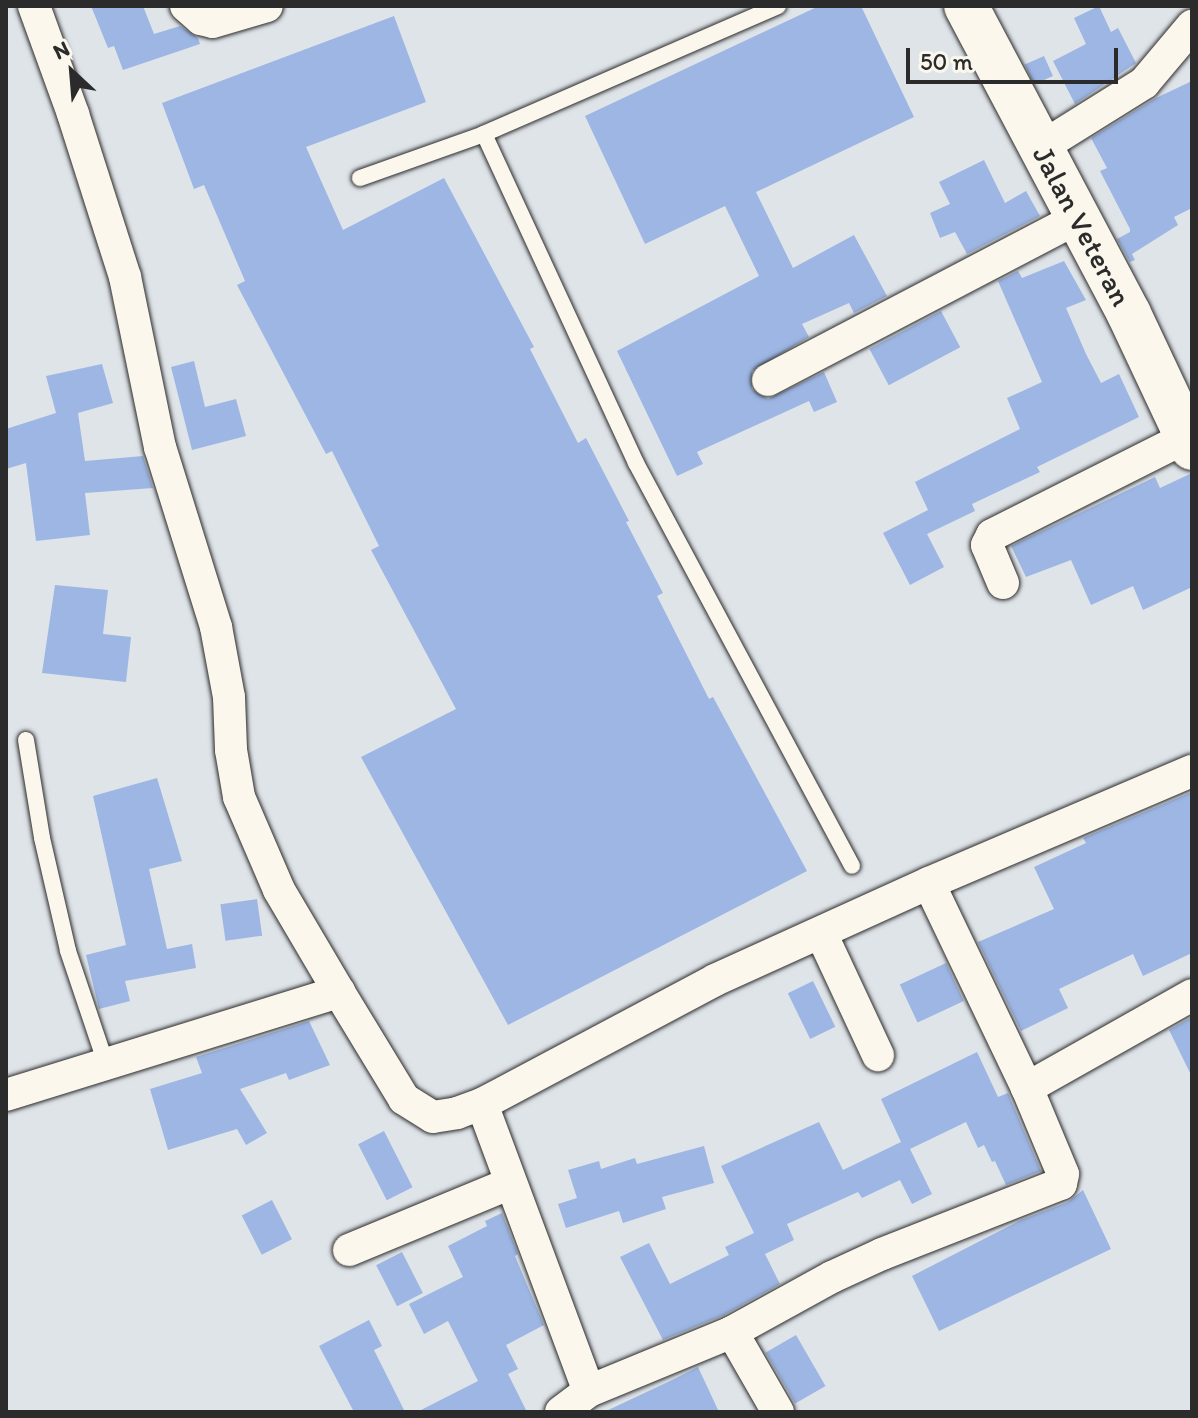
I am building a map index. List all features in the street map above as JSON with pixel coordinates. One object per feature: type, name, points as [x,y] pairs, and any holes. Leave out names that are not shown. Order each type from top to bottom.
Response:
[{"type":"main road","name":"Jalan Veteran","points":[[966,6],[1129,314],[1189,443]]},
{"type":"street","points":[[34,6],[73,114],[125,277],[160,447],[216,627],[229,697],[231,750],[239,797],[279,890],[404,1099],[433,1117],[482,1104],[658,1008],[929,883],[1192,771]]},
{"type":"street","points":[[186,6],[201,19],[213,22],[267,6]]},
{"type":"street","points":[[1040,148],[1144,83],[1192,26]]},
{"type":"street","points":[[768,380],[1078,218]]},
{"type":"street","points":[[1003,583],[987,545],[992,535],[1189,443]]},
{"type":"street","points":[[561,1412],[589,1391],[732,1332],[832,1277],[882,1254],[1061,1184],[1063,1174],[1027,1088],[929,883]]},
{"type":"street","points":[[821,933],[878,1055]]},
{"type":"street","points":[[6,1095],[339,992]]},
{"type":"street","points":[[1027,1088],[1192,995]]},
{"type":"street","points":[[482,1104],[589,1391]]},
{"type":"street","points":[[349,1250],[511,1183]]},
{"type":"street","points":[[732,1332],[778,1412]]},
{"type":"lane","points":[[360,178],[484,134],[778,6]]},
{"type":"lane","points":[[484,134],[636,463],[852,866]]},
{"type":"lane","points":[[26,740],[42,838],[68,951],[106,1064]]},
{"type":"building","points":[[91,6],[143,6],[154,34],[180,26],[198,38],[200,44],[123,70],[114,46],[108,48]]},
{"type":"building","points":[[819,6],[861,6],[914,117],[756,192],[793,268],[854,235],[887,296],[854,313],[849,303],[802,324],[809,337],[752,371],[752,389],[768,399],[824,372],[837,402],[814,412],[809,401],[697,452],[703,464],[677,476],[617,351],[759,276],[725,206],[645,244],[585,116]]},
{"type":"building","points":[[1099,6],[1111,32],[1118,28],[1136,63],[1075,104],[1053,61],[1086,44],[1074,18]]},
{"type":"building","points":[[394,16],[426,102],[306,147],[343,230],[444,178],[534,347],[530,349],[578,443],[586,438],[629,521],[626,522],[663,593],[657,596],[709,699],[713,697],[807,871],[508,1025],[361,757],[456,709],[371,550],[379,546],[332,451],[326,454],[237,285],[245,281],[204,185],[194,189],[162,103]]},
{"type":"building","points":[[1044,56],[1053,76],[1034,85],[1025,65]]},
{"type":"building","points":[[1192,81],[1192,208],[1174,217],[1178,225],[1132,254],[1135,260],[1130,262],[1117,239],[1130,229],[1100,171],[1107,168],[1091,138],[1156,98]]},
{"type":"building","points":[[984,160],[1005,203],[1026,191],[1040,216],[967,254],[955,232],[940,238],[930,213],[950,204],[939,182]]},
{"type":"building","points":[[1064,261],[1086,300],[1066,308],[1086,354],[1101,383],[1119,374],[1139,417],[1037,467],[1040,472],[972,504],[975,511],[927,534],[944,567],[910,585],[883,533],[928,510],[915,482],[1020,429],[1007,398],[1042,382],[998,281],[1018,271],[1022,278]]},
{"type":"building","points":[[941,311],[960,347],[889,385],[869,349]]},
{"type":"building","points":[[194,361],[205,407],[236,399],[246,436],[192,450],[171,367]]},
{"type":"building","points":[[102,364],[113,403],[78,413],[85,461],[143,456],[153,488],[85,493],[90,535],[36,541],[26,463],[6,469],[6,429],[56,413],[46,376]]},
{"type":"building","points":[[1192,473],[1192,587],[1143,610],[1133,586],[1091,605],[1071,560],[1026,577],[1011,546],[1155,477],[1160,488]]},
{"type":"building","points":[[55,585],[108,590],[103,634],[131,637],[126,682],[42,673]]},
{"type":"building","points":[[157,778],[182,861],[149,869],[167,949],[192,944],[196,968],[125,981],[130,1001],[99,1009],[86,955],[126,945],[93,796]]},
{"type":"building","points":[[1192,792],[1192,953],[1143,976],[1133,954],[1059,989],[1068,1008],[1021,1031],[978,942],[1054,909],[1034,867],[1086,843],[1083,838]]},
{"type":"building","points":[[257,899],[262,936],[226,941],[220,904]]},
{"type":"building","points":[[946,963],[964,1001],[918,1023],[900,985]]},
{"type":"building","points":[[813,981],[835,1027],[810,1039],[788,993]]},
{"type":"building","points":[[1192,1017],[1192,1077],[1169,1030]]},
{"type":"building","points":[[309,1021],[330,1065],[289,1080],[286,1073],[240,1089],[267,1133],[246,1145],[237,1129],[168,1150],[150,1089],[202,1073],[196,1057]]},
{"type":"building","points":[[977,1052],[998,1097],[1008,1093],[1041,1171],[1006,1185],[984,1145],[978,1148],[966,1122],[910,1149],[932,1194],[912,1204],[900,1180],[862,1198],[858,1192],[787,1224],[794,1240],[765,1254],[780,1284],[724,1315],[663,1340],[620,1257],[649,1243],[670,1284],[729,1255],[725,1247],[754,1233],[721,1166],[819,1122],[843,1170],[901,1142],[881,1099]]},
{"type":"building","points":[[384,1131],[413,1187],[387,1200],[358,1144]]},
{"type":"building","points":[[704,1146],[714,1183],[662,1197],[666,1209],[623,1223],[619,1211],[566,1228],[558,1204],[577,1198],[568,1170],[599,1161],[601,1169],[635,1158],[637,1164]]},
{"type":"building","points":[[1083,1190],[1111,1249],[939,1331],[912,1276],[1021,1220],[1068,1202]]},
{"type":"building","points":[[272,1200],[292,1239],[262,1255],[242,1215]]},
{"type":"building","points":[[502,1213],[518,1254],[515,1256],[544,1325],[506,1345],[518,1369],[508,1374],[527,1412],[417,1412],[478,1381],[448,1321],[424,1334],[409,1304],[463,1277],[448,1246],[487,1226],[485,1221]]},
{"type":"building","points":[[402,1252],[423,1293],[397,1306],[376,1265]]},
{"type":"building","points":[[369,1320],[382,1346],[374,1350],[405,1412],[354,1412],[319,1346]]},
{"type":"building","points":[[796,1335],[825,1386],[795,1404],[766,1352]]},
{"type":"building","points":[[698,1367],[719,1412],[604,1412],[670,1381]]}]
